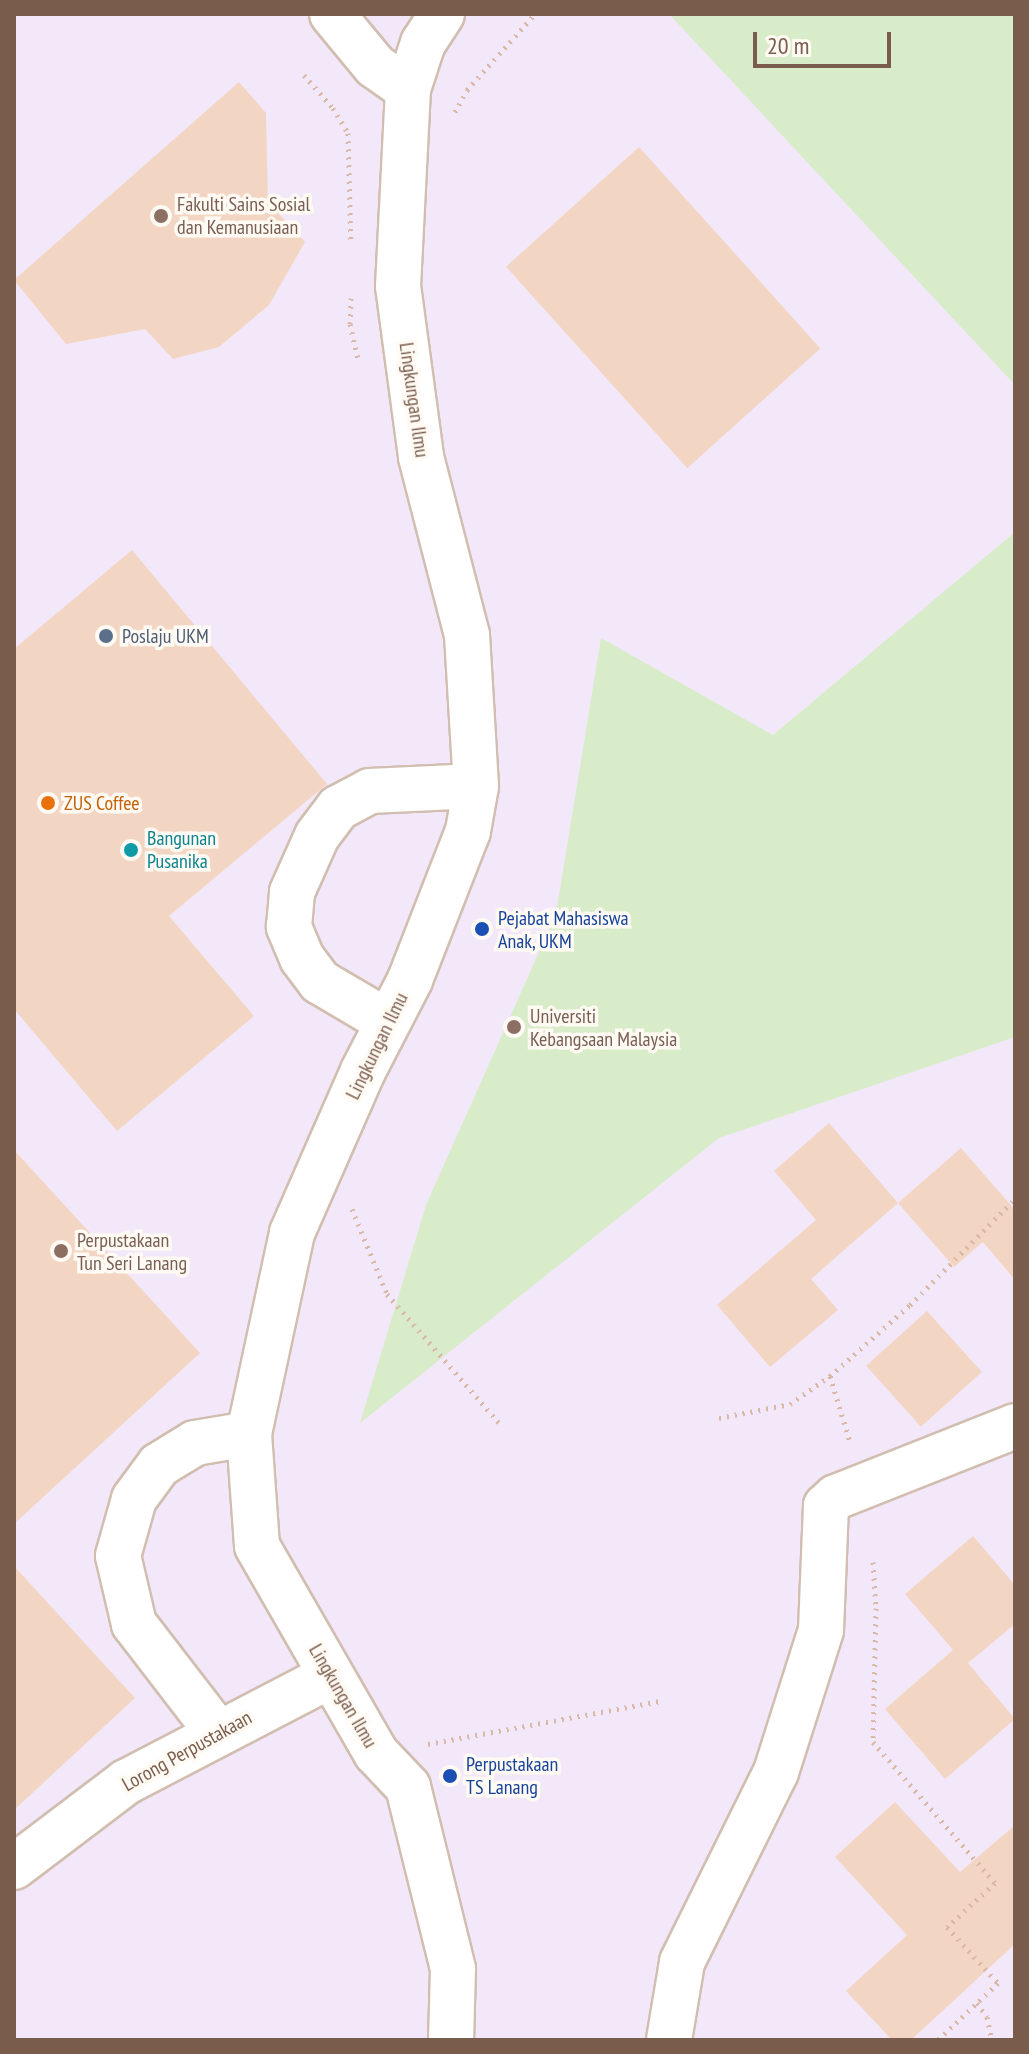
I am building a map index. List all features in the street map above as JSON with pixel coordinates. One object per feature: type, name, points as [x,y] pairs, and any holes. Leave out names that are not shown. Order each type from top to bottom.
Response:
[{"type":"street","points":[[332,14],[375,66],[408,89]]},
{"type":"street","name":"Lingkungan Ilmu","points":[[442,14],[423,43],[408,89],[398,286],[421,457],[467,635],[476,786],[468,831],[410,980],[388,1022],[324,1188],[292,1233],[249,1434],[257,1546],[376,1753],[408,1787],[437,1891],[453,1969],[451,2040]]},
{"type":"street","points":[[388,1022],[320,982],[302,958],[289,927],[292,892],[317,836],[338,808],[370,791],[476,786]]},
{"type":"street","points":[[669,2040],[682,1962],[776,1772],[821,1630],[826,1506],[836,1497],[1015,1426]]},
{"type":"street","points":[[218,1733],[134,1624],[118,1556],[134,1499],[159,1465],[195,1443],[249,1434]]},
{"type":"street","name":"Lorong Perpustakaan","points":[[14,1867],[126,1782],[330,1676]]},
{"type":"path","points":[[324,1188],[356,1212],[387,1294],[501,1425]]},
{"type":"path","points":[[719,1418],[790,1404],[830,1376],[910,1305],[1015,1199]]},
{"type":"path","points":[[830,1376],[861,1487]]},
{"type":"path","points":[[873,1561],[876,1608],[873,1742],[995,1883],[947,1927],[998,1983],[938,2040]]},
{"type":"path","points":[[376,1753],[659,1701]]},
{"type":"path","points":[[977,2003],[987,2017],[992,2040]]},
{"type":"shaded area","name":"Universiti Kebangsaan Malaysia","points":[[14,14],[1015,14],[1015,2040],[14,2040]]},
{"type":"green space","points":[[669,14],[1015,14],[1015,385]]},
{"type":"green space","points":[[1015,532],[1015,1037],[719,1138],[360,1423],[426,1205],[556,914],[601,638],[773,735]]},
{"type":"building","points":[[239,82],[266,113],[268,202],[305,242],[269,305],[219,347],[173,359],[145,329],[66,344],[14,280]]},
{"type":"building","points":[[639,147],[820,348],[687,468],[506,267]]},
{"type":"building","name":"Bangunan Pusanika","points":[[132,550],[327,784],[169,916],[254,1016],[117,1131],[14,1009],[14,649]]},
{"type":"building","points":[[829,1123],[898,1203],[811,1279],[838,1310],[770,1367],[717,1305],[816,1220],[774,1171]]},
{"type":"building","points":[[961,1148],[1015,1210],[1015,1280],[983,1242],[954,1267],[898,1203]]},
{"type":"building","name":"Perpustakaan Tun Seri Lanang","points":[[14,1150],[200,1353],[14,1524]]},
{"type":"building","points":[[927,1311],[982,1372],[921,1427],[866,1366]]},
{"type":"building","points":[[973,1536],[1015,1585],[1015,1624],[968,1663],[1015,1719],[945,1779],[885,1709],[953,1650],[905,1594]]},
{"type":"building","points":[[14,1566],[135,1698],[14,1810]]},
{"type":"building","points":[[895,1802],[960,1872],[1015,1825],[1015,1944],[911,2040],[892,2040],[846,1991],[907,1935],[835,1857]]},
{"type":"place","name":"Fakulti Sains Sosial dan Kemanusiaan","points":[[161,216]]},
{"type":"place","name":"Poslaju UKM","points":[[106,636]]},
{"type":"place","name":"ZUS Coffee","points":[[48,803]]},
{"type":"place","name":"Bangunan Pusanika","points":[[131,850]]},
{"type":"place","name":"Pejabat Mahasiswa Anak, UKM","points":[[482,929]]},
{"type":"place","name":"Universiti Kebangsaan Malaysia","points":[[514,1027]]},
{"type":"place","name":"Perpustakaan Tun Seri Lanang","points":[[61,1251]]},
{"type":"place","name":"Perpustakaan TS Lanang","points":[[450,1776]]}]
